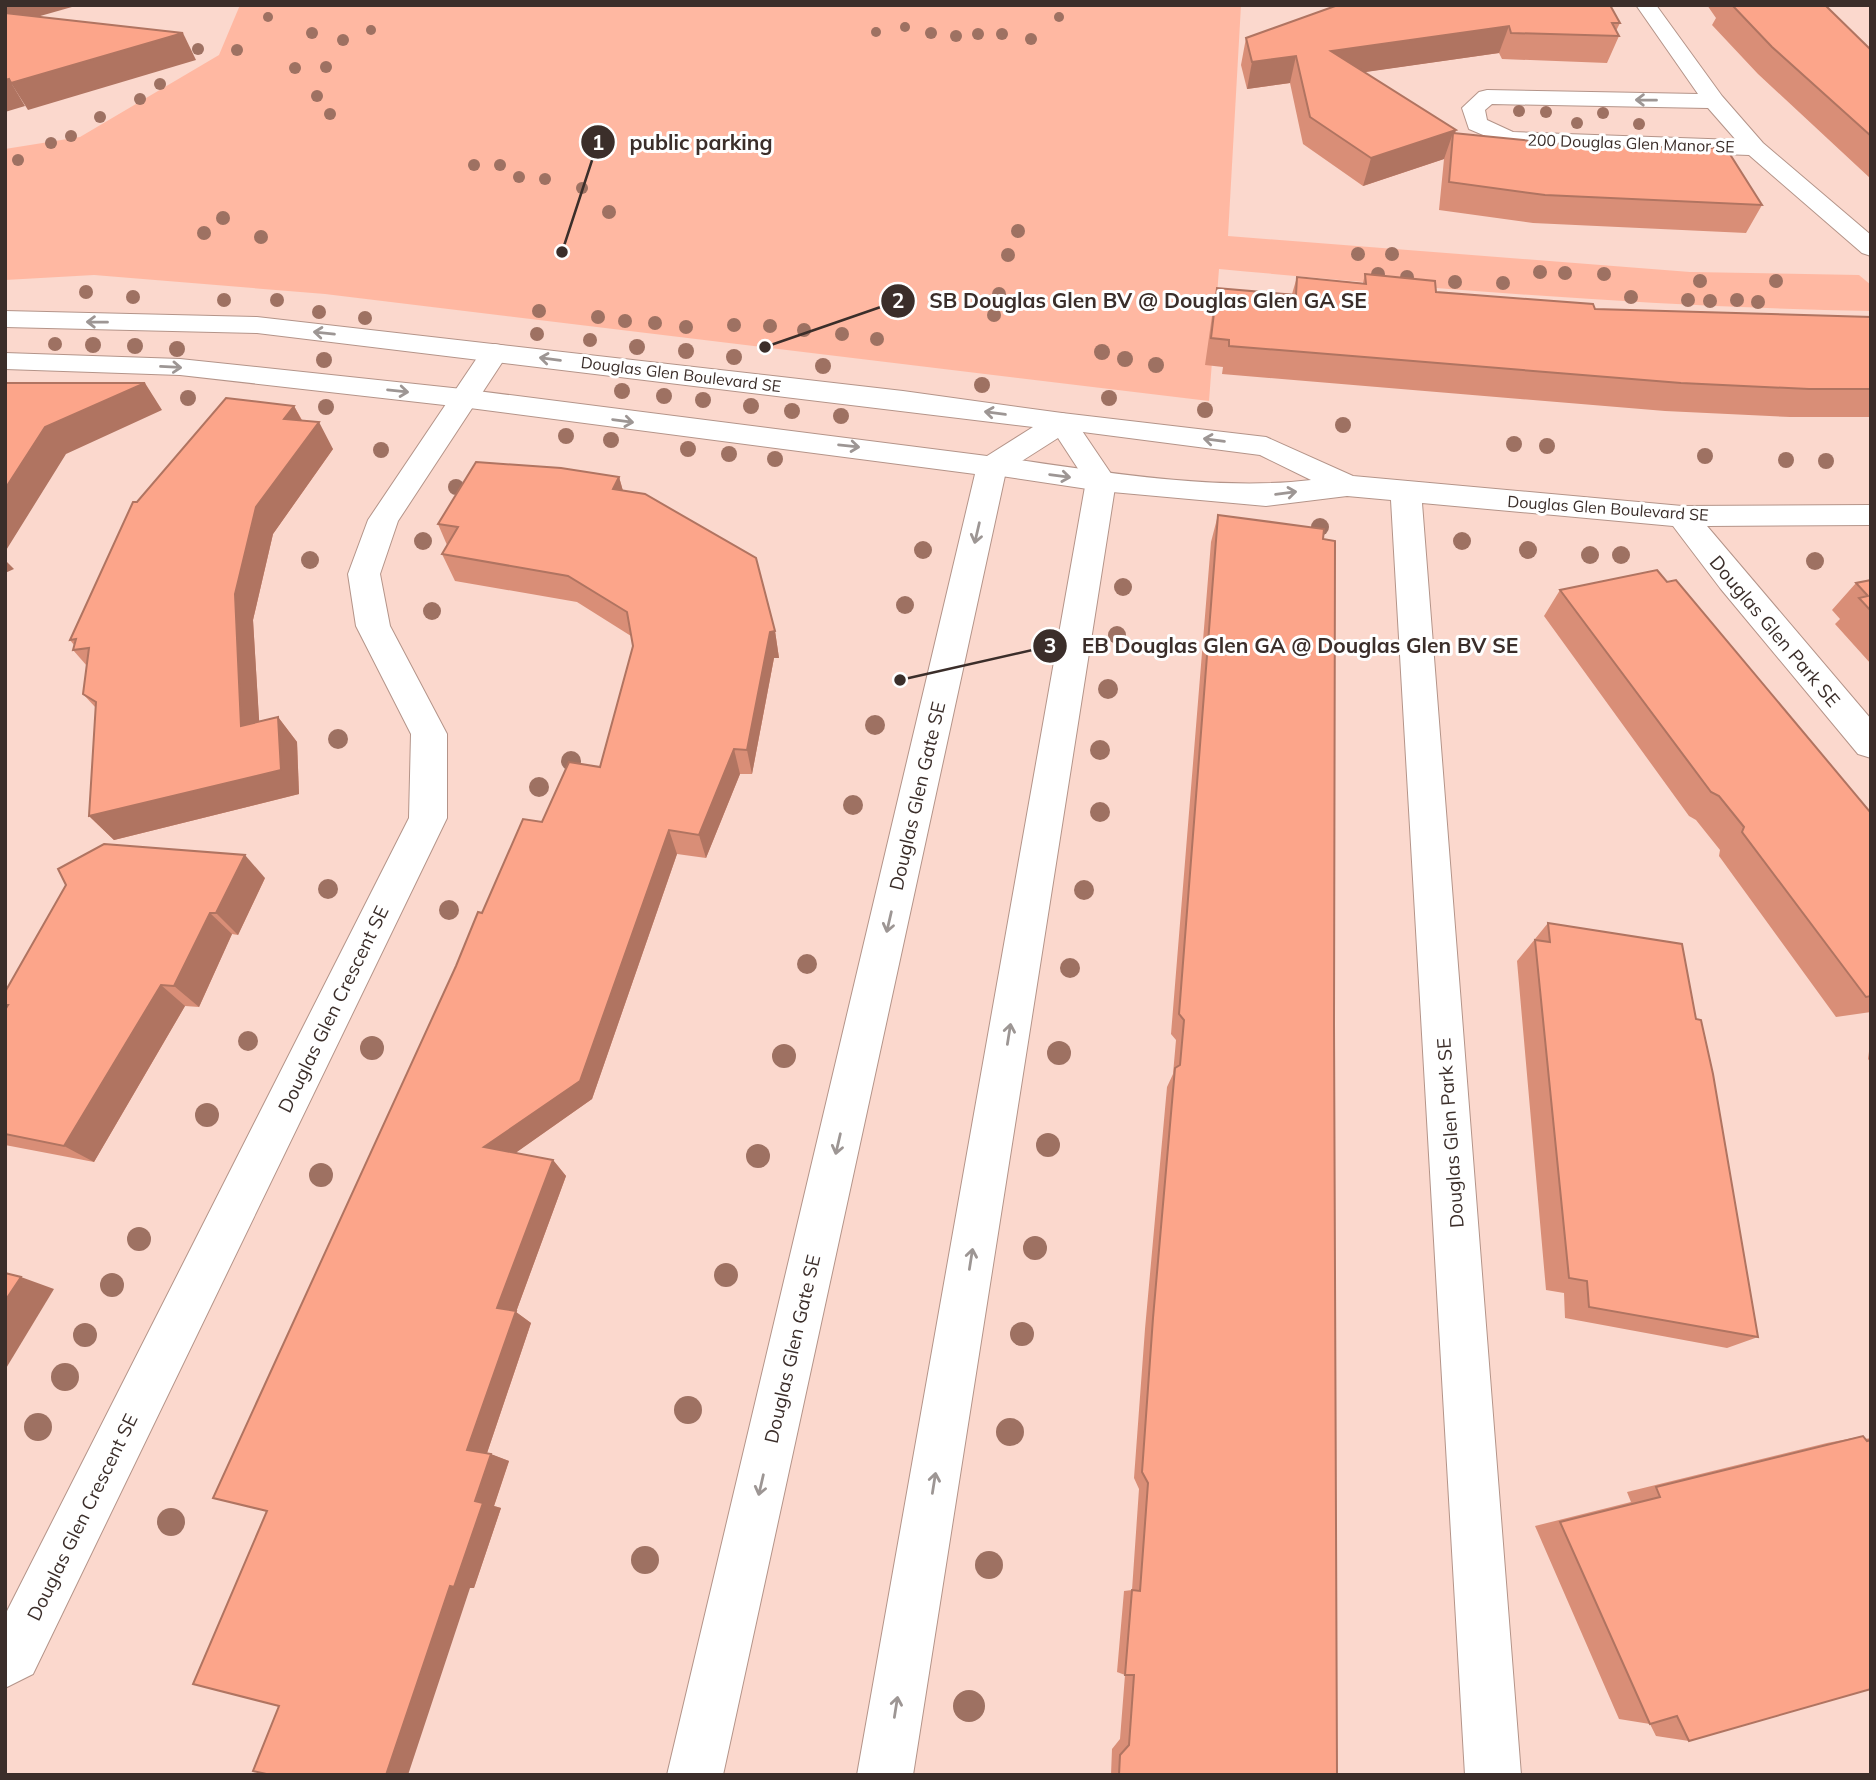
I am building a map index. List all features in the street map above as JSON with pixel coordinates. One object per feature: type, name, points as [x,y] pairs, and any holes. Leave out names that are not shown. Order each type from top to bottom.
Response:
[{"type":"street","points":[[1646,5],[1714,101],[1755,148],[1871,248]]},
{"type":"street","name":"200 Douglas Glen Manor SE","points":[[1714,101],[1487,97],[1473,108],[1477,124],[1509,139],[1755,148]]},
{"type":"street","name":"Douglas Glen Boulevard SE","points":[[5,319],[257,325],[903,400],[1266,446],[1347,486]]},
{"type":"street","name":"Douglas Glen Crescent SE","points":[[5,1661],[14,1655],[428,817],[429,734],[373,626],[364,574],[383,520],[495,352]]},
{"type":"street","name":"Douglas Glen Boulevard SE","points":[[5,361],[180,367],[462,398],[1101,481],[1266,496],[1347,486],[1682,516],[1871,515]]},
{"type":"street","points":[[885,1775],[1101,481],[1062,422],[992,466]]},
{"type":"street","name":"Douglas Glen Gate SE","points":[[695,1775],[992,466]]},
{"type":"street","name":"Douglas Glen Park SE","points":[[1406,492],[1493,1775]]},
{"type":"street","name":"Douglas Glen Park SE","points":[[1682,516],[1731,580],[1871,744]]},
{"type":"shaded area","points":[[240,5],[1241,5],[1228,236],[1690,272],[1859,275],[1871,285],[1871,311],[1707,306],[1544,296],[1219,269],[1209,401],[325,294],[94,275],[5,280],[5,149],[80,137],[219,55]]},
{"type":"building","points":[[1338,5],[1610,5],[1620,23],[1612,23],[1619,36],[1511,33],[1509,26],[1331,51],[1456,130],[1371,158],[1310,117],[1296,56],[1252,62],[1246,38]]},
{"type":"building","points":[[1732,5],[1825,5],[1871,50],[1871,136],[1772,47]]},
{"type":"building","points":[[5,13],[183,33],[11,83],[9,79],[5,80]]},
{"type":"building","points":[[1453,133],[1582,146],[1726,148],[1762,205],[1545,195],[1449,182]]},
{"type":"building","points":[[1365,274],[1435,281],[1436,292],[1593,304],[1595,309],[1871,317],[1871,389],[1681,383],[1229,346],[1229,340],[1211,338],[1217,288],[1296,295],[1297,277],[1366,284]]},
{"type":"building","points":[[5,383],[145,383],[45,427],[5,489]]},
{"type":"building","points":[[226,398],[294,406],[284,419],[319,422],[256,507],[235,594],[241,726],[278,717],[281,770],[89,816],[96,702],[83,694],[89,648],[73,650],[76,639],[70,640],[133,502],[137,502]]},
{"type":"building","points":[[476,462],[561,468],[619,477],[613,489],[645,494],[756,558],[775,631],[770,632],[747,750],[734,749],[699,835],[669,830],[580,1081],[484,1147],[553,1160],[497,1308],[516,1311],[467,1450],[491,1454],[475,1501],[483,1503],[454,1587],[450,1586],[386,1775],[271,1775],[253,1771],[279,1706],[193,1684],[267,1511],[213,1498],[456,966],[478,912],[482,913],[523,819],[542,822],[569,762],[600,767],[633,646],[627,612],[568,576],[442,554],[458,527],[438,524]]},
{"type":"building","points":[[1218,515],[1324,529],[1323,539],[1335,541],[1337,1775],[1119,1775],[1120,1755],[1129,1745],[1134,1675],[1125,1675],[1132,1590],[1140,1591],[1148,1483],[1142,1472],[1153,1318],[1175,1068],[1180,1065],[1184,1020],[1179,1014]]},
{"type":"building","points":[[1657,570],[1667,582],[1676,580],[1871,813],[1871,996],[1866,997],[1742,832],[1744,827],[1719,796],[1711,792],[1560,590]]},
{"type":"building","points":[[1871,580],[1871,611],[1859,598],[1868,596],[1856,583]]},
{"type":"building","points":[[104,844],[245,855],[216,913],[210,913],[174,986],[161,985],[64,1146],[5,1134],[5,1010],[8,1005],[5,1005],[5,992],[66,885],[58,869]]},
{"type":"building","points":[[1548,923],[1682,944],[1696,1019],[1701,1020],[1713,1074],[1758,1337],[1589,1307],[1587,1281],[1569,1278],[1535,940],[1550,942]]},
{"type":"building","points":[[5,1273],[21,1277],[5,1301]]},
{"type":"building","points":[[1863,1436],[1867,1441],[1871,1440],[1871,1689],[1689,1741],[1677,1716],[1650,1724],[1560,1522],[1660,1497],[1656,1487]]},
{"type":"place","name":"public parking","points":[[562,252]]},
{"type":"place","name":"SB Douglas Glen BV @ Douglas Glen GA SE","points":[[765,347]]},
{"type":"place","name":"EB Douglas Glen GA @ Douglas Glen BV SE","points":[[900,680]]}]
